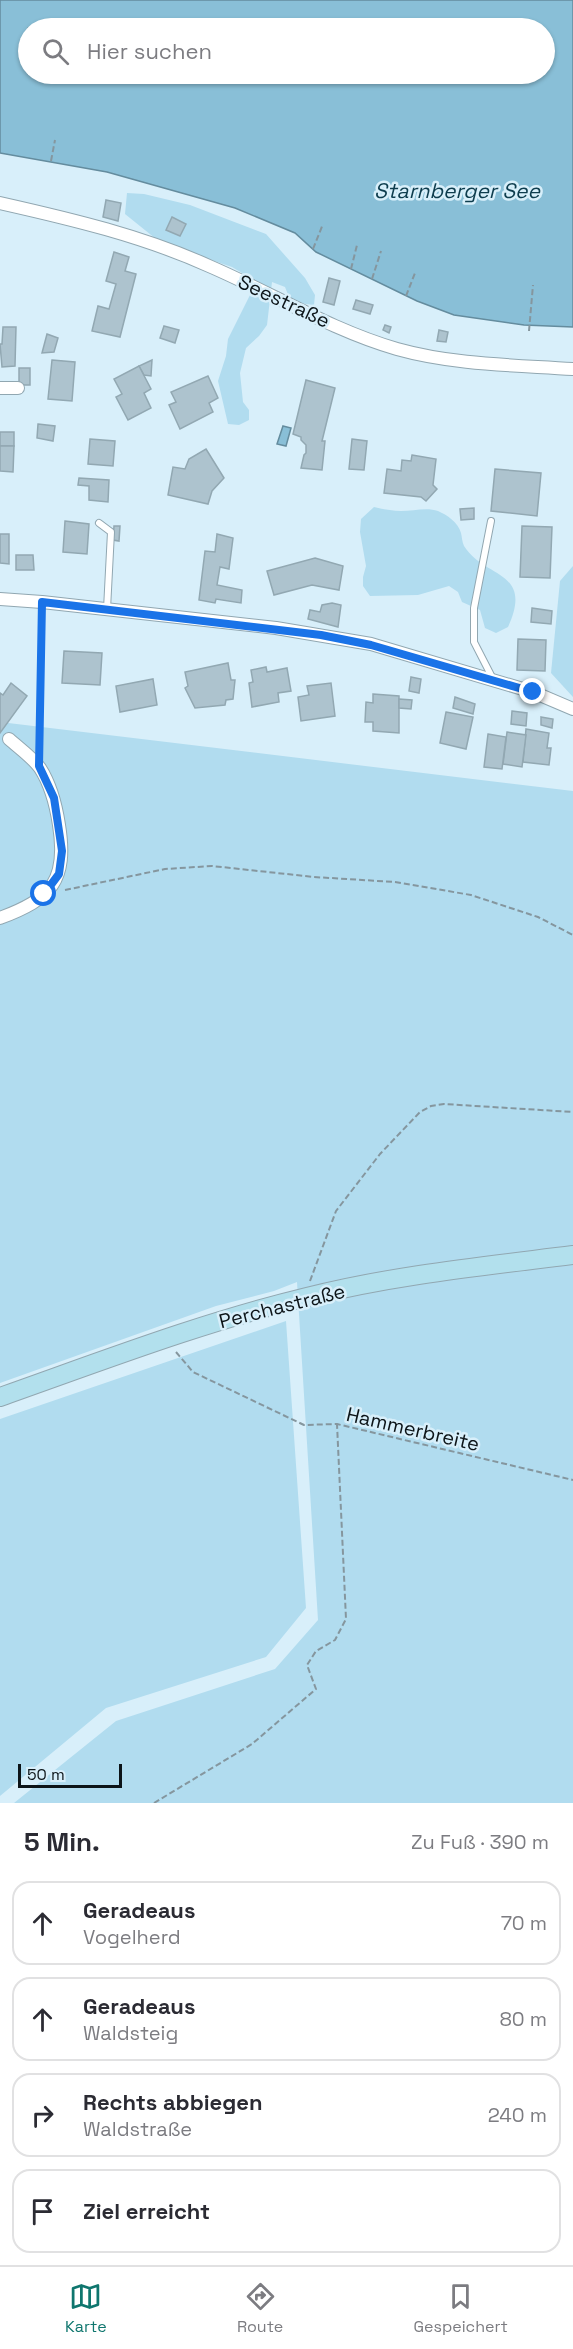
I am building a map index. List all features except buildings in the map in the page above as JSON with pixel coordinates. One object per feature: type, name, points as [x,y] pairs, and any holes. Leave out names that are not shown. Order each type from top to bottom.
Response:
[{"type":"main road","name":"Perchastraße","points":[[0,1397],[164,1339],[311,1296],[409,1278],[573,1255]]},
{"type":"street","name":"Seestraße","points":[[0,203],[117,232],[165,248],[209,265],[352,333],[396,348],[435,358],[468,363],[573,369]]},
{"type":"street","points":[[0,388],[18,388]]},
{"type":"street","points":[[0,599],[107,609],[321,635],[371,645],[494,680],[533,692],[573,709]]},
{"type":"street","points":[[0,918],[22,909],[44,894],[59,874],[62,851],[54,798],[39,766],[9,740]]},
{"type":"lane","points":[[491,521],[474,608],[474,642],[494,680]]},
{"type":"lane","points":[[99,523],[111,532],[107,609]]},
{"type":"path","points":[[51,161],[55,140]]},
{"type":"path","points":[[313,249],[323,224]]},
{"type":"path","points":[[351,269],[357,245]]},
{"type":"path","points":[[372,279],[381,251]]},
{"type":"path","points":[[406,296],[416,273]]},
{"type":"path","points":[[529,331],[533,285]]},
{"type":"path","points":[[39,766],[42,602]]},
{"type":"path","points":[[44,894],[165,869],[212,866],[314,877],[395,882],[471,895],[538,917],[573,935]]},
{"type":"path","points":[[311,1296],[311,1278],[336,1211],[380,1154],[420,1112],[430,1106],[444,1104],[573,1112]]},
{"type":"path","name":"Hammerbreite","points":[[164,1339],[193,1372],[304,1425],[338,1424],[573,1480]]},
{"type":"path","points":[[154,1803],[252,1744],[316,1689],[307,1665],[316,1651],[335,1640],[346,1619],[338,1424]]},
{"type":"shaded area","points":[[127,193],[144,194],[190,205],[266,234],[305,278],[315,295],[314,305],[291,302],[285,287],[272,282],[267,325],[246,348],[240,373],[243,402],[249,410],[249,420],[239,425],[228,424],[218,381],[226,356],[228,339],[250,295],[247,276],[232,267],[161,243],[125,214]]},
{"type":"shaded area","points":[[374,507],[398,511],[434,510],[452,519],[460,529],[464,546],[473,557],[511,585],[515,595],[514,609],[508,627],[496,633],[485,628],[480,610],[462,602],[458,592],[449,586],[418,595],[370,596],[363,586],[366,566],[360,532],[361,519]]},
{"type":"shaded area","points":[[573,566],[573,697],[551,673],[560,581]]},
{"type":"shaded area","points":[[0,722],[573,791],[573,1803],[14,1803],[116,1721],[275,1669],[318,1620],[297,1282],[274,1291],[216,1306],[0,1383]]},
{"type":"shaded area","points":[[286,1321],[306,1608],[266,1657],[106,1708],[0,1796],[0,1419]]},
{"type":"water","name":"Starnberger See","points":[[0,0],[573,0],[573,327],[524,325],[454,315],[417,301],[316,252],[295,233],[235,208],[107,172],[0,153]]},
{"type":"water","points":[[283,426],[291,428],[286,446],[277,444]]},
{"type":"route","points":[[44,894],[59,874],[62,851],[54,798],[39,766],[42,602],[321,635],[371,645],[533,692]]}]
